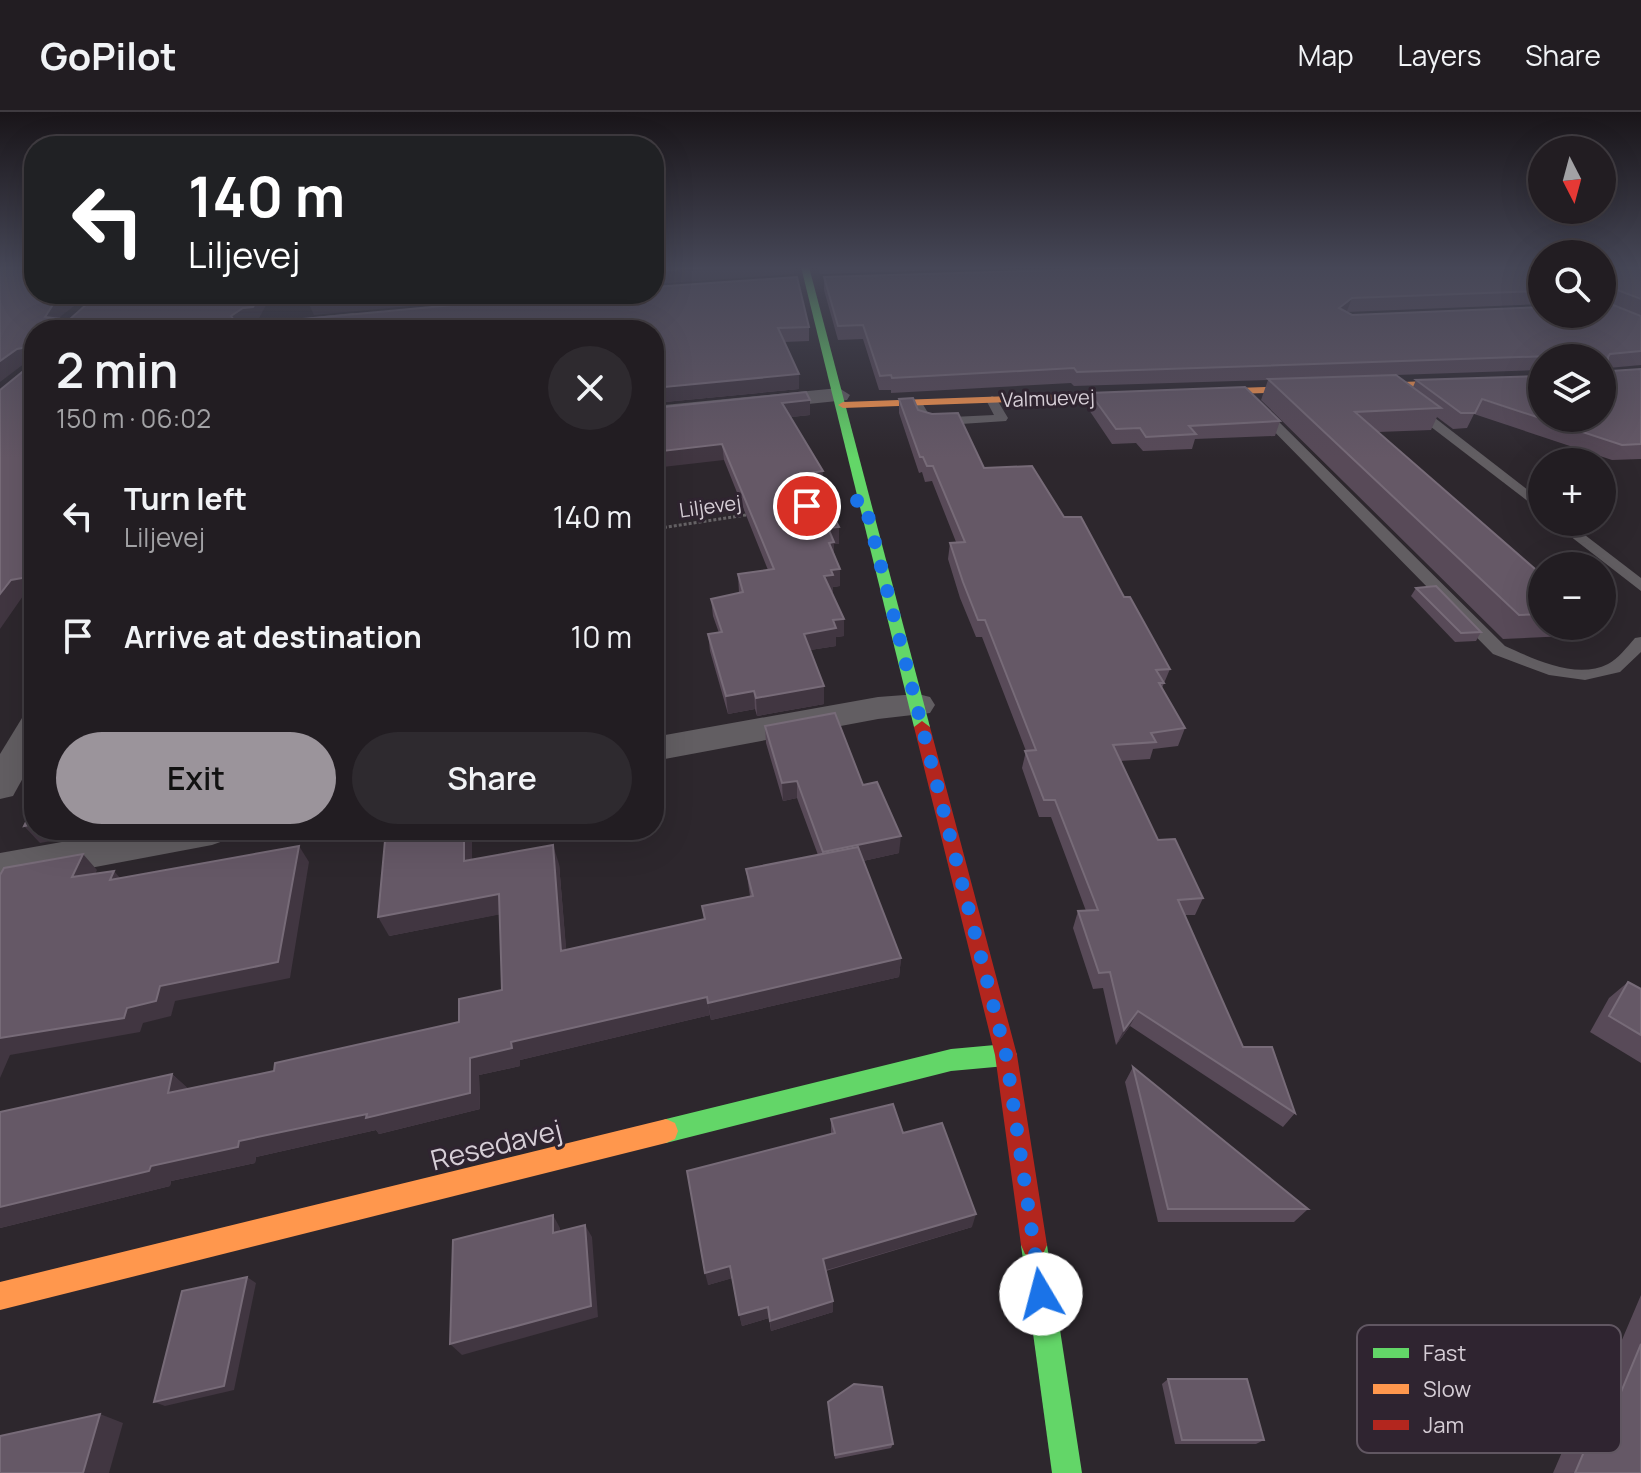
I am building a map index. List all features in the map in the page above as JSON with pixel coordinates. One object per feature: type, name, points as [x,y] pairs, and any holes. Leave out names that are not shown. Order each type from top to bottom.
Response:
[{"type":"street","points":[[823,331],[1006,1055],[1067,1473]]},
{"type":"street","name":"Valmuevej","points":[[841,400],[917,403],[1528,381]]},
{"type":"street","points":[[664,412],[841,400]]},
{"type":"street","points":[[664,747],[878,708],[918,705]]},
{"type":"street","points":[[0,786],[24,744]]},
{"type":"street","points":[[0,869],[158,840]]},
{"type":"street","name":"Resedavej","points":[[0,1296],[951,1060],[1006,1055]]},
{"type":"lane","points":[[1386,386],[1528,497]]},
{"type":"lane","points":[[1242,392],[1499,650],[1539,667],[1582,674],[1614,668],[1641,642]]},
{"type":"lane","points":[[1577,536],[1641,586]]},
{"type":"path","name":"Liljevej","points":[[664,528],[761,513]]},
{"type":"building","points":[[0,331],[24,331],[24,348],[0,361]]},
{"type":"building","points":[[664,331],[779,331],[799,374],[664,387]]},
{"type":"building","points":[[865,331],[1641,331],[1641,351],[1616,353],[1616,344],[1528,344],[1528,357],[1077,372],[1074,368],[892,378],[891,375],[880,376]]},
{"type":"building","points":[[1641,369],[1641,444],[1622,445],[1582,432],[1616,432],[1616,371]]},
{"type":"building","points":[[24,370],[24,578],[11,580],[0,594],[0,390]]},
{"type":"building","points":[[1396,375],[1441,408],[1355,412],[1528,563],[1528,615],[1519,615],[1268,379]]},
{"type":"building","points":[[1528,376],[1528,414],[1482,399],[1475,413],[1461,413],[1416,380]]},
{"type":"building","points":[[1245,387],[1280,421],[1189,426],[1196,434],[1146,437],[1140,428],[1116,429],[1090,393]]},
{"type":"building","points":[[806,392],[810,400],[782,403],[823,471],[810,473],[839,527],[828,528],[834,542],[829,543],[840,569],[831,570],[833,575],[824,576],[844,619],[833,620],[836,628],[804,634],[824,686],[756,698],[754,691],[726,696],[708,634],[722,632],[711,599],[743,592],[738,574],[774,569],[722,444],[664,451],[664,407]]},
{"type":"building","points":[[913,398],[918,410],[932,414],[958,413],[984,468],[1032,466],[1064,517],[1081,517],[1124,597],[1130,597],[1170,669],[1156,670],[1164,683],[1159,683],[1185,728],[1151,733],[1156,742],[1113,745],[1158,840],[1175,839],[1203,898],[1178,900],[1243,1047],[1272,1047],[1295,1113],[1138,1011],[1124,1030],[1110,972],[1099,973],[1078,911],[1098,910],[1055,800],[1044,800],[1025,751],[1036,750],[985,620],[978,620],[950,543],[965,542],[933,466],[927,466],[920,457],[899,399]]},
{"type":"building","points":[[1436,586],[1481,632],[1461,633],[1416,588]]},
{"type":"building","points":[[835,713],[863,785],[877,782],[901,836],[823,852],[797,781],[782,783],[765,726]]},
{"type":"building","points":[[385,840],[464,840],[464,861],[553,845],[561,951],[705,919],[702,906],[753,896],[746,869],[858,847],[901,958],[708,1003],[707,997],[511,1042],[512,1048],[470,1058],[470,1093],[366,1118],[367,1114],[239,1141],[238,1147],[151,1166],[149,1171],[0,1207],[0,1112],[172,1074],[168,1093],[274,1071],[275,1063],[459,1022],[459,999],[502,990],[499,894],[378,917]]},
{"type":"building","points":[[299,846],[278,962],[160,986],[156,1001],[127,1008],[124,1018],[0,1038],[0,875],[4,868],[83,854],[72,877],[114,871],[110,880]]},
{"type":"building","points":[[1628,982],[1641,989],[1641,1035],[1609,1016]]},
{"type":"building","points":[[1133,1067],[1308,1209],[1168,1209]]},
{"type":"building","points":[[893,1104],[903,1133],[942,1123],[976,1214],[823,1259],[833,1301],[770,1321],[768,1307],[739,1315],[730,1266],[705,1273],[687,1171],[835,1133],[831,1119]]},
{"type":"building","points":[[553,1215],[553,1233],[585,1225],[591,1306],[450,1344],[453,1240]]},
{"type":"building","points":[[247,1277],[224,1386],[154,1402],[182,1291]]},
{"type":"building","points":[[1641,1344],[1641,1473],[1575,1473],[1583,1453],[1621,1453],[1621,1392]]},
{"type":"building","points":[[1168,1379],[1247,1379],[1264,1440],[1182,1440]]},
{"type":"building","points":[[854,1384],[882,1387],[893,1444],[835,1455],[828,1402]]},
{"type":"building","points":[[100,1414],[83,1473],[0,1473],[0,1436]]},
{"type":"traffic: fast","points":[[821,331],[922,727]]},
{"type":"traffic: fast","points":[[666,1131],[951,1060],[1006,1055]]},
{"type":"traffic: fast","points":[[1034,1245],[1067,1473]]},
{"type":"traffic: slow","points":[[843,405],[1528,381]]},
{"type":"traffic: slow","points":[[0,1296],[666,1131]]},
{"type":"traffic: jam","points":[[922,727],[1006,1055],[1034,1245]]},
{"type":"route","points":[[807,506],[864,500],[1006,1055],[1041,1294]]}]
